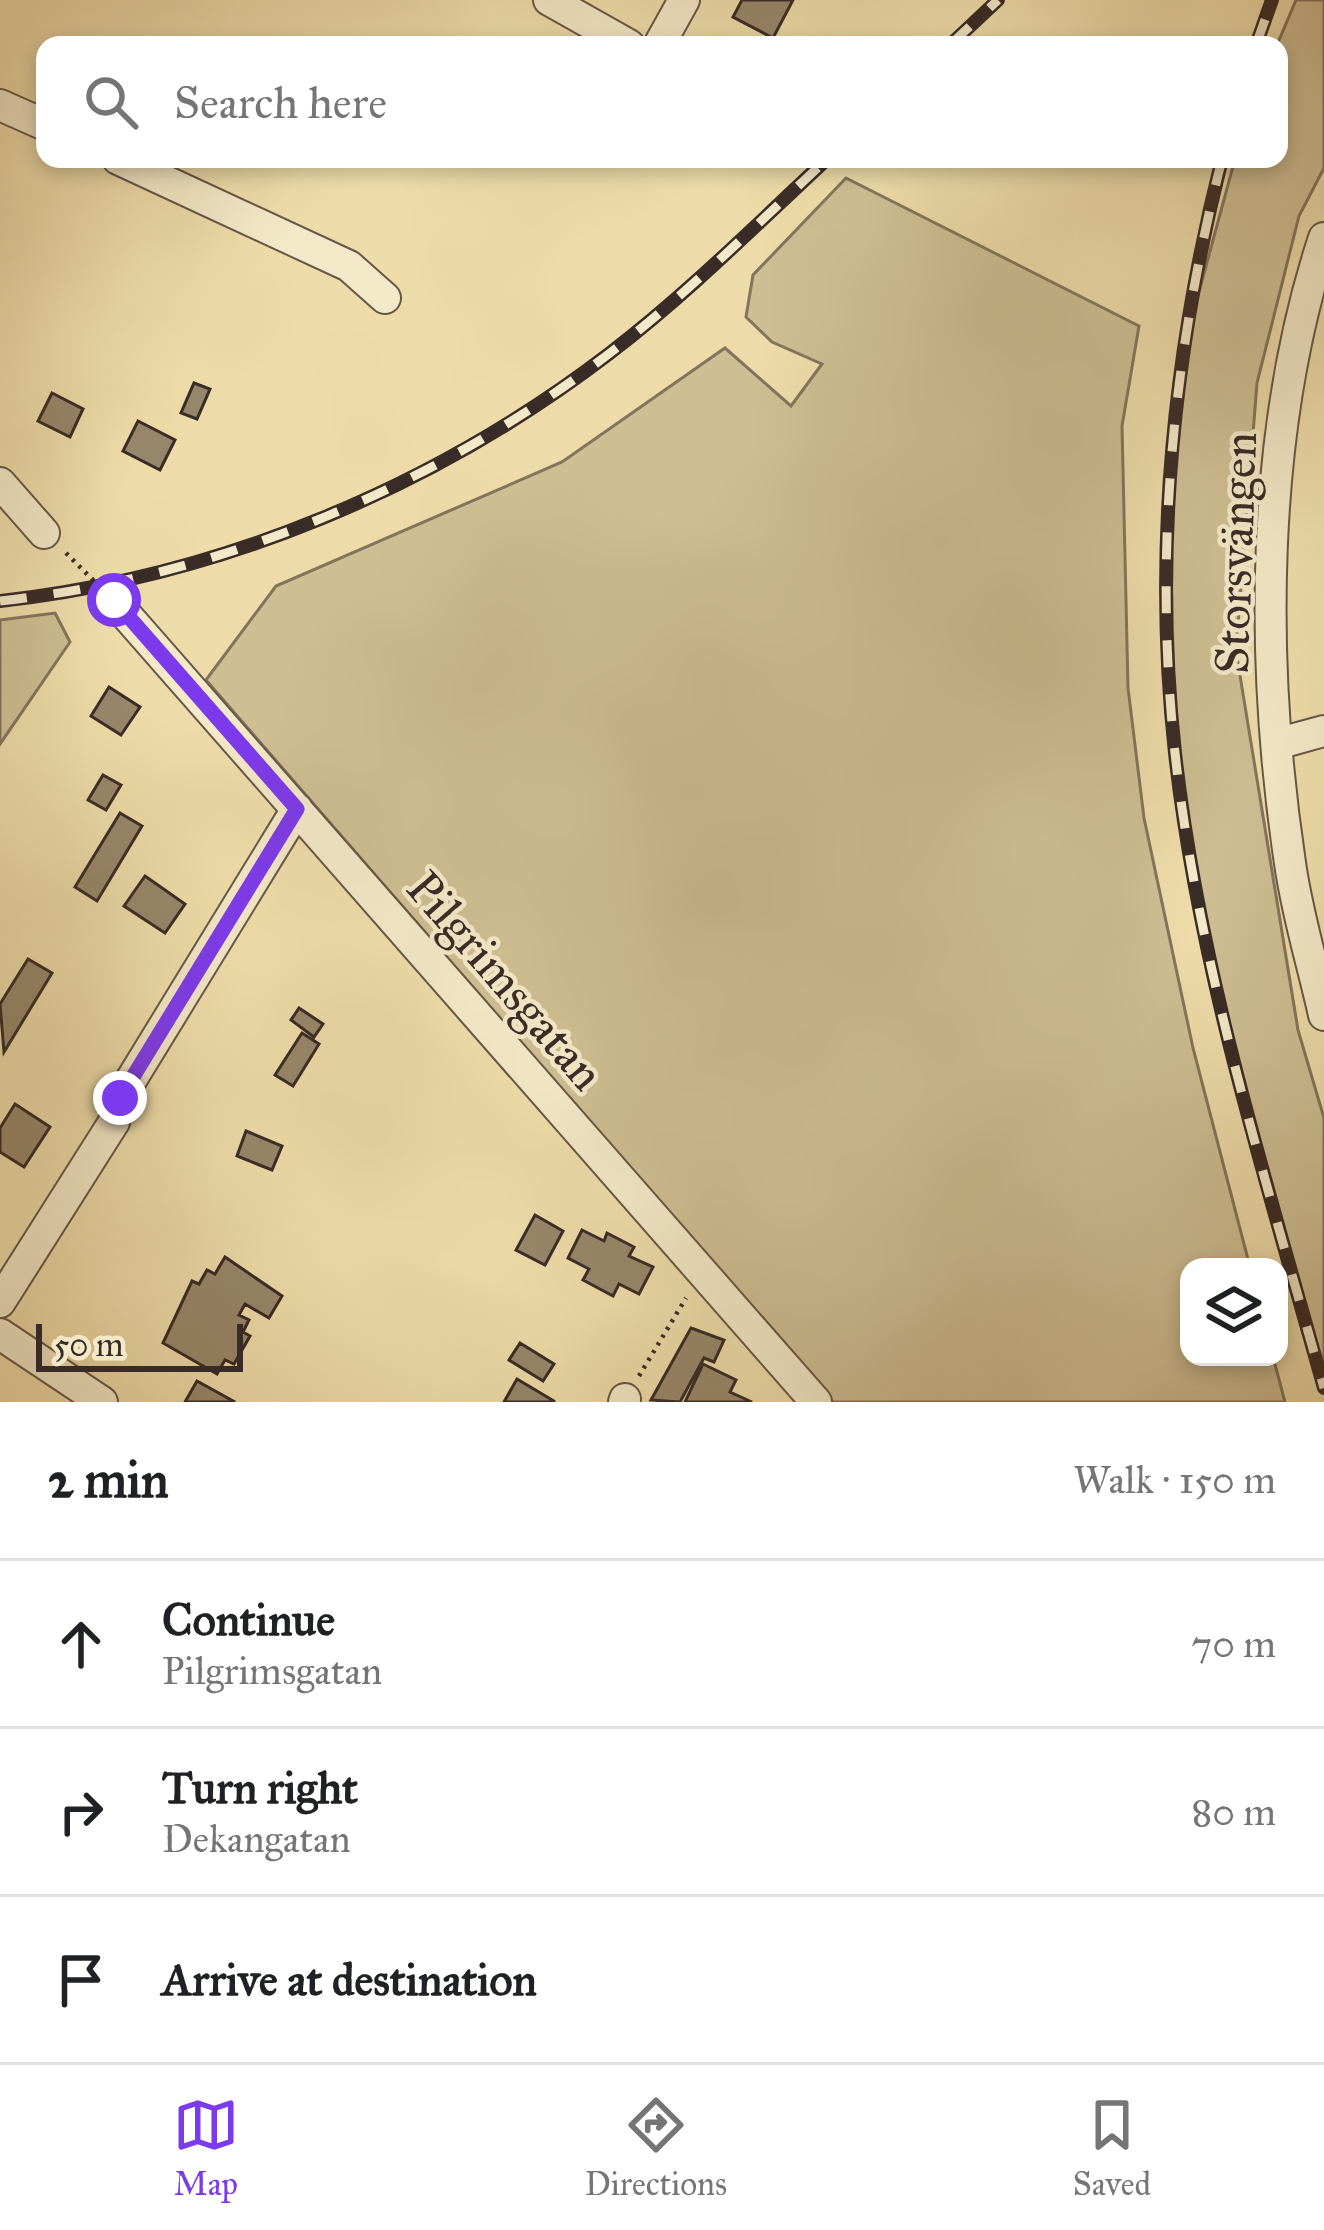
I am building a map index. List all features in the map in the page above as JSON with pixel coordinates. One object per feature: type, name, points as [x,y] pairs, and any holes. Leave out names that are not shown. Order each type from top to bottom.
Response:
[{"type":"street","points":[[549,0],[612,36]]},
{"type":"street","points":[[664,36],[684,0]]},
{"type":"street","points":[[0,105],[36,121]]},
{"type":"street","points":[[137,168],[349,266],[385,298]]},
{"type":"street","name":"Storsvängen","points":[[1324,238],[1302,306],[1287,391],[1268,638],[1290,864],[1324,1015]]},
{"type":"street","points":[[0,483],[44,533]]},
{"type":"street","name":"Pilgrimsgatan","points":[[128,617],[816,1402]]},
{"type":"street","points":[[1280,743],[1324,731]]},
{"type":"street","points":[[0,1302],[114,1122],[120,1098],[297,809]]},
{"type":"street","points":[[0,1334],[102,1402]]},
{"type":"path","points":[[44,533],[128,617]]},
{"type":"path","points":[[625,1401],[701,1273]]},
{"type":"shaded area","points":[[1296,0],[1324,0],[1324,168],[1299,216],[1257,383],[1236,651],[1298,1030],[1324,1118],[1324,1372],[1202,935],[1165,660],[1177,373],[1233,168],[1288,168],[1288,36],[1281,36]]},
{"type":"shaded area","points":[[846,178],[1139,326],[1122,426],[1128,688],[1144,818],[1193,1048],[1248,1258],[1180,1258],[1180,1366],[1275,1366],[1285,1402],[833,1402],[206,680],[276,586],[562,462],[725,348],[791,406],[822,364],[772,342],[746,317],[753,275]]},
{"type":"shaded area","points":[[55,613],[70,642],[0,744],[0,620]]},
{"type":"building","points":[[742,0],[793,0],[774,36],[733,17]]},
{"type":"building","points":[[194,383],[210,389],[197,419],[181,413]]},
{"type":"building","points":[[52,393],[83,409],[70,437],[38,421]]},
{"type":"building","points":[[138,421],[175,440],[160,470],[123,451]]},
{"type":"building","points":[[109,687],[140,707],[121,735],[91,716]]},
{"type":"building","points":[[103,775],[121,785],[106,810],[88,800]]},
{"type":"building","points":[[120,813],[142,826],[97,901],[75,887]]},
{"type":"building","points":[[145,876],[185,904],[165,933],[124,906]]},
{"type":"building","points":[[28,959],[52,973],[4,1052],[0,1004]]},
{"type":"building","points":[[299,1008],[323,1024],[314,1037],[291,1020]]},
{"type":"building","points":[[302,1033],[319,1044],[293,1086],[275,1075]]},
{"type":"building","points":[[15,1104],[50,1127],[24,1167],[0,1152],[0,1128]]},
{"type":"building","points":[[246,1131],[282,1146],[272,1170],[237,1156]]},
{"type":"building","points":[[535,1215],[563,1231],[545,1265],[516,1250]]},
{"type":"building","points":[[582,1230],[604,1241],[607,1233],[634,1247],[629,1256],[653,1267],[639,1294],[619,1284],[613,1296],[583,1280],[589,1269],[568,1258]]},
{"type":"building","points":[[225,1257],[282,1296],[269,1318],[245,1304],[239,1315],[249,1320],[243,1332],[250,1336],[234,1364],[225,1360],[217,1374],[163,1343],[192,1281],[199,1284],[207,1270],[215,1274]]},
{"type":"building","points":[[691,1328],[724,1340],[714,1362],[704,1358],[680,1402],[651,1400]]},
{"type":"building","points":[[520,1343],[554,1364],[543,1381],[509,1360]]},
{"type":"building","points":[[703,1364],[736,1380],[730,1392],[752,1402],[685,1402]]},
{"type":"building","points":[[517,1379],[554,1401],[554,1402],[504,1402]]},
{"type":"building","points":[[197,1381],[235,1402],[185,1402]]},
{"type":"railway","points":[[960,36],[998,0]]},
{"type":"railway","points":[[1259,36],[1272,0]]},
{"type":"railway","points":[[0,601],[164,571],[244,547],[322,518],[472,445],[543,401],[639,330],[817,168]]},
{"type":"railway","points":[[1220,168],[1191,306],[1172,454],[1166,603],[1175,753],[1217,994],[1324,1388]]},
{"type":"route","points":[[114,600],[297,809],[120,1098]]}]
